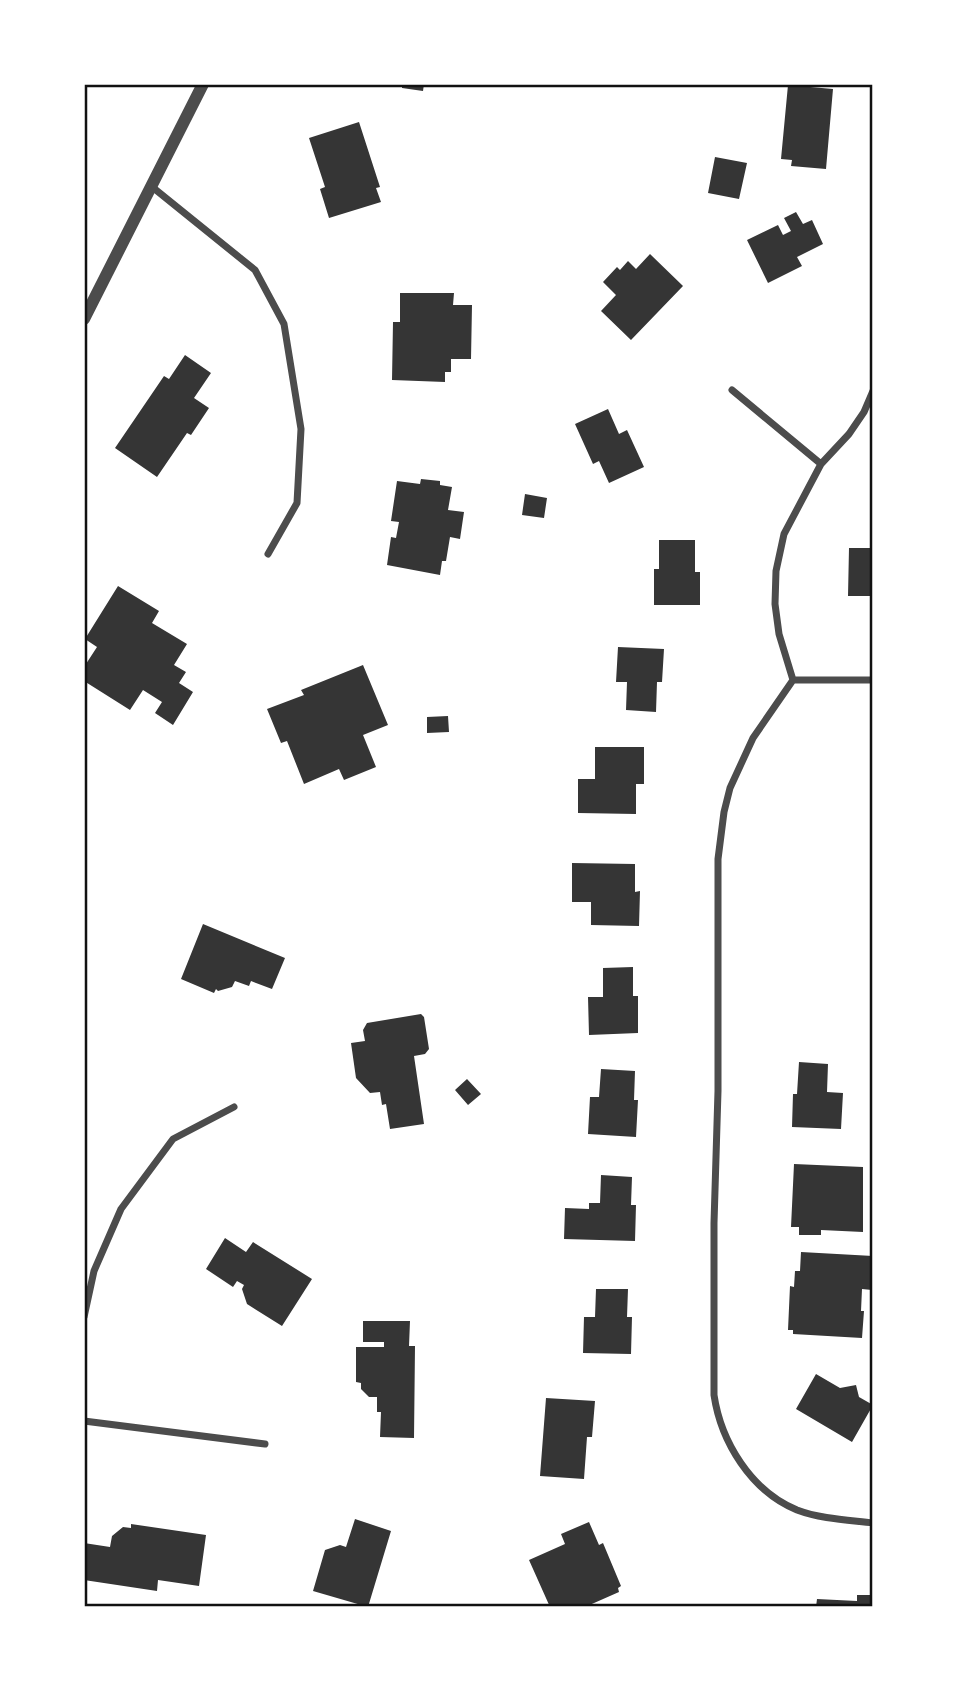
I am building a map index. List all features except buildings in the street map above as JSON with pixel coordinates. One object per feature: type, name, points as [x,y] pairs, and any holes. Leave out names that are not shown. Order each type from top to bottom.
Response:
[{"type":"street","points":[[84,319],[203,84]]},
{"type":"street","points":[[151,186],[255,270],[284,324],[301,429],[297,503],[268,554]]},
{"type":"street","points":[[732,390],[821,464]]},
{"type":"street","points":[[793,680],[779,634],[775,604],[776,571],[784,534],[821,464],[849,434],[864,412],[873,391]]},
{"type":"street","points":[[793,680],[873,681]]},
{"type":"street","points":[[793,680],[753,738],[730,788],[718,859],[714,1395],[726,1438],[751,1477],[769,1494],[797,1510],[830,1518],[873,1523]]},
{"type":"street","points":[[84,1317],[94,1271],[121,1209],[173,1139],[234,1107]]},
{"type":"street","points":[[84,1421],[265,1444]]}]
